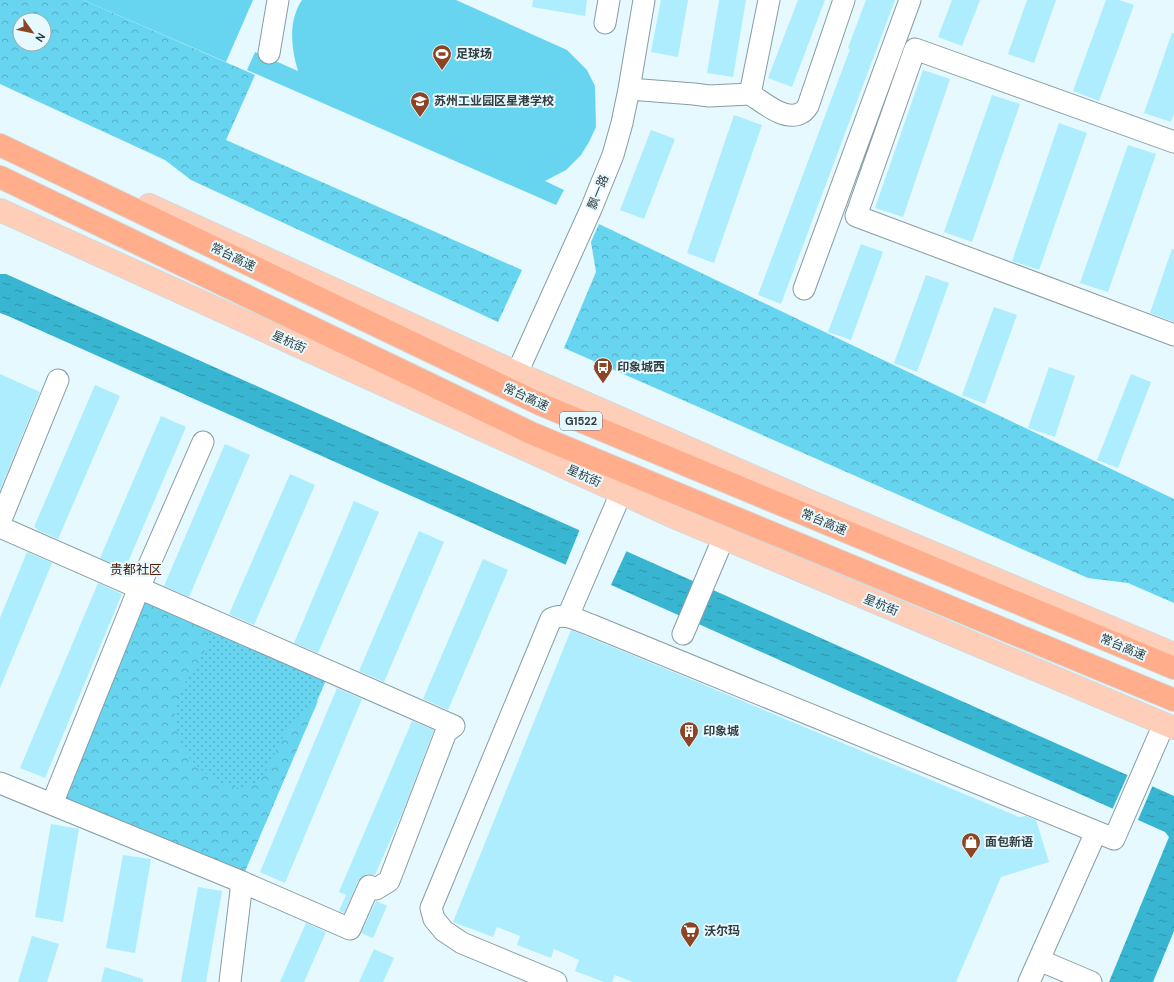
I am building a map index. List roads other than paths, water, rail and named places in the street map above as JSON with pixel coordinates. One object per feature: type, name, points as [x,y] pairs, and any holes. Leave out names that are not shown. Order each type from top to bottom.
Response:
[{"type":"highway","name":"常台高速","points":[[0,145],[542,405],[1174,668]]},
{"type":"highway","name":"G1522","points":[[0,177],[530,432],[1174,700]]},
{"type":"main road","points":[[0,137],[517,373],[809,502],[1174,654]]},
{"type":"main road","name":"星杭街","points":[[0,210],[621,493],[723,538],[1169,726]]},
{"type":"street","points":[[269,53],[278,0]]},
{"type":"street","points":[[605,23],[609,0]]},
{"type":"street","name":"飘一路","points":[[517,373],[603,182],[622,122],[630,89],[644,0]]},
{"type":"street","points":[[750,94],[769,0]]},
{"type":"street","points":[[630,89],[709,96],[750,94],[784,116],[792,116],[802,113],[808,106],[811,98],[844,0]]},
{"type":"street","points":[[804,289],[910,0]]},
{"type":"street","points":[[1174,142],[915,48],[856,216],[1174,335]]},
{"type":"street","points":[[0,522],[58,380]]},
{"type":"street","points":[[52,804],[139,588],[202,442]]},
{"type":"street","points":[[568,616],[621,493]]},
{"type":"street","points":[[0,527],[454,726],[446,732],[389,881],[376,889],[369,886],[350,929],[242,882],[0,783]]},
{"type":"street","points":[[685,629],[723,538]]},
{"type":"street","points":[[556,982],[462,943],[444,931],[434,919],[431,908],[551,619],[558,615],[568,616],[1114,839],[1147,762],[1169,726]]},
{"type":"street","points":[[1030,982],[1096,832]]},
{"type":"street","points":[[230,982],[242,882]]},
{"type":"street","points":[[1039,960],[1090,982]]},
{"type":"water","points":[[0,274],[6,274],[1174,796],[1174,931],[1153,982],[1109,982],[1169,837],[1165,832],[0,313]]},
{"type":"place","name":"足球场","points":[[442,71]]},
{"type":"place","name":"苏州工业园区星港学校","points":[[420,118]]},
{"type":"place","name":"印象城西","points":[[603,384]]},
{"type":"place","name":"印象城","points":[[689,748]]},
{"type":"place","name":"面包新语","points":[[971,859]]},
{"type":"place","name":"沃尔玛","points":[[690,948]]},
{"type":"district","name":"贵都社区","points":[[136,569]]}]
